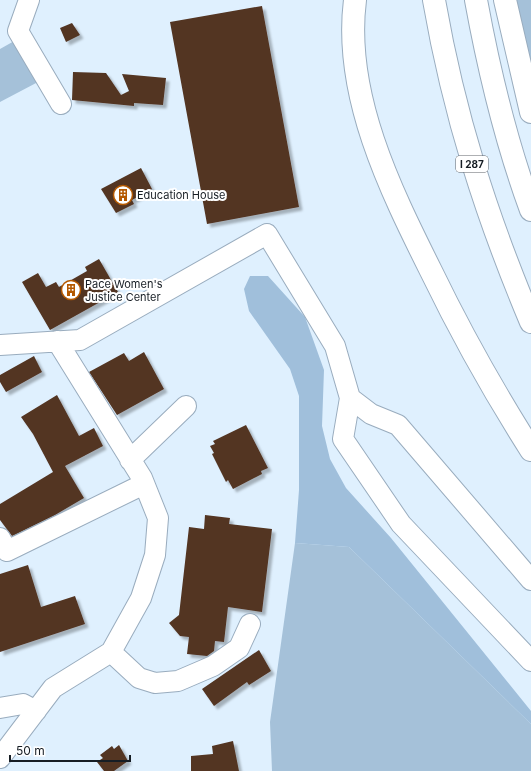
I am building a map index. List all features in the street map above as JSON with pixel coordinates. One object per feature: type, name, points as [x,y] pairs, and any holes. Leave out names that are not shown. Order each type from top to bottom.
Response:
[{"type":"main road","points":[[355,0],[354,35],[361,95],[378,152],[412,233],[464,338],[531,450]]},
{"type":"main road","name":"I 287","points":[[434,0],[454,97],[469,156],[503,254],[531,322]]},
{"type":"main road","points":[[476,0],[495,87],[510,143],[531,210]]},
{"type":"main road","points":[[506,0],[531,112]]},
{"type":"lane","points":[[28,0],[18,31],[61,104]]},
{"type":"lane","points":[[0,345],[80,340],[267,234],[335,346],[350,398],[343,439],[401,524],[531,661]]},
{"type":"lane","points":[[0,758],[53,688],[111,652],[141,598],[155,555],[158,518],[144,484],[57,341]]},
{"type":"lane","points":[[350,398],[371,414],[398,425],[531,580]]},
{"type":"lane","points":[[130,460],[186,406]]},
{"type":"lane","points":[[0,538],[7,551],[144,484]]},
{"type":"lane","points":[[111,652],[139,678],[155,683],[178,681],[213,666],[239,648],[250,624]]},
{"type":"lane","points":[[0,708],[23,704],[36,711]]},
{"type":"shaded area","points":[[516,0],[531,0],[531,73]]},
{"type":"shaded area","points":[[16,40],[38,82],[0,102],[0,49]]},
{"type":"shaded area","points":[[250,276],[268,276],[305,317],[324,370],[322,426],[330,459],[346,488],[391,538],[531,711],[531,724],[349,547],[295,543],[299,490],[299,396],[290,369],[249,311],[244,289]]},
{"type":"shaded area","points":[[295,543],[349,547],[531,724],[531,771],[272,771],[270,722]]},
{"type":"building","points":[[262,6],[299,207],[207,224],[170,22]]},
{"type":"building","points":[[72,23],[80,35],[66,42],[60,28]]},
{"type":"building","points":[[73,72],[106,73],[121,95],[129,91],[122,74],[166,78],[163,105],[134,103],[134,106],[72,100]]},
{"type":"building","name":"Education House","points":[[141,168],[152,189],[132,200],[134,204],[116,213],[101,189]]},
{"type":"building","name":"Pace Women's Justice Center","points":[[99,259],[118,292],[50,330],[22,282],[38,273],[46,287],[56,282],[59,287],[87,271],[85,267]]},
{"type":"building","points":[[144,352],[164,389],[117,415],[89,372],[124,353],[129,361]]},
{"type":"building","points":[[34,356],[42,372],[6,392],[0,382],[0,375]]},
{"type":"building","points":[[57,395],[79,436],[94,428],[103,446],[65,466],[84,498],[55,515],[12,536],[0,520],[0,504],[53,472],[33,434],[21,417]]},
{"type":"building","points":[[246,425],[268,468],[261,471],[262,474],[233,489],[228,480],[226,482],[212,454],[214,453],[210,446],[215,444],[213,441]]},
{"type":"building","points":[[205,515],[230,518],[229,524],[272,529],[262,612],[228,607],[224,642],[215,641],[214,651],[207,656],[187,654],[189,637],[180,636],[169,623],[179,615],[189,527],[204,529]]},
{"type":"building","points":[[28,565],[41,607],[75,596],[85,624],[0,652],[0,574]]},
{"type":"building","points":[[259,650],[271,671],[249,685],[247,682],[214,706],[202,689]]},
{"type":"building","points":[[233,741],[239,771],[191,771],[191,756],[213,754],[212,746]]},
{"type":"building","points":[[119,745],[128,761],[114,771],[104,771],[97,762],[103,758],[100,755],[112,746],[114,749]]},
{"type":"place","name":"Education House","points":[[123,195]]},
{"type":"place","name":"Pace Women's Justice Center","points":[[71,290]]}]
